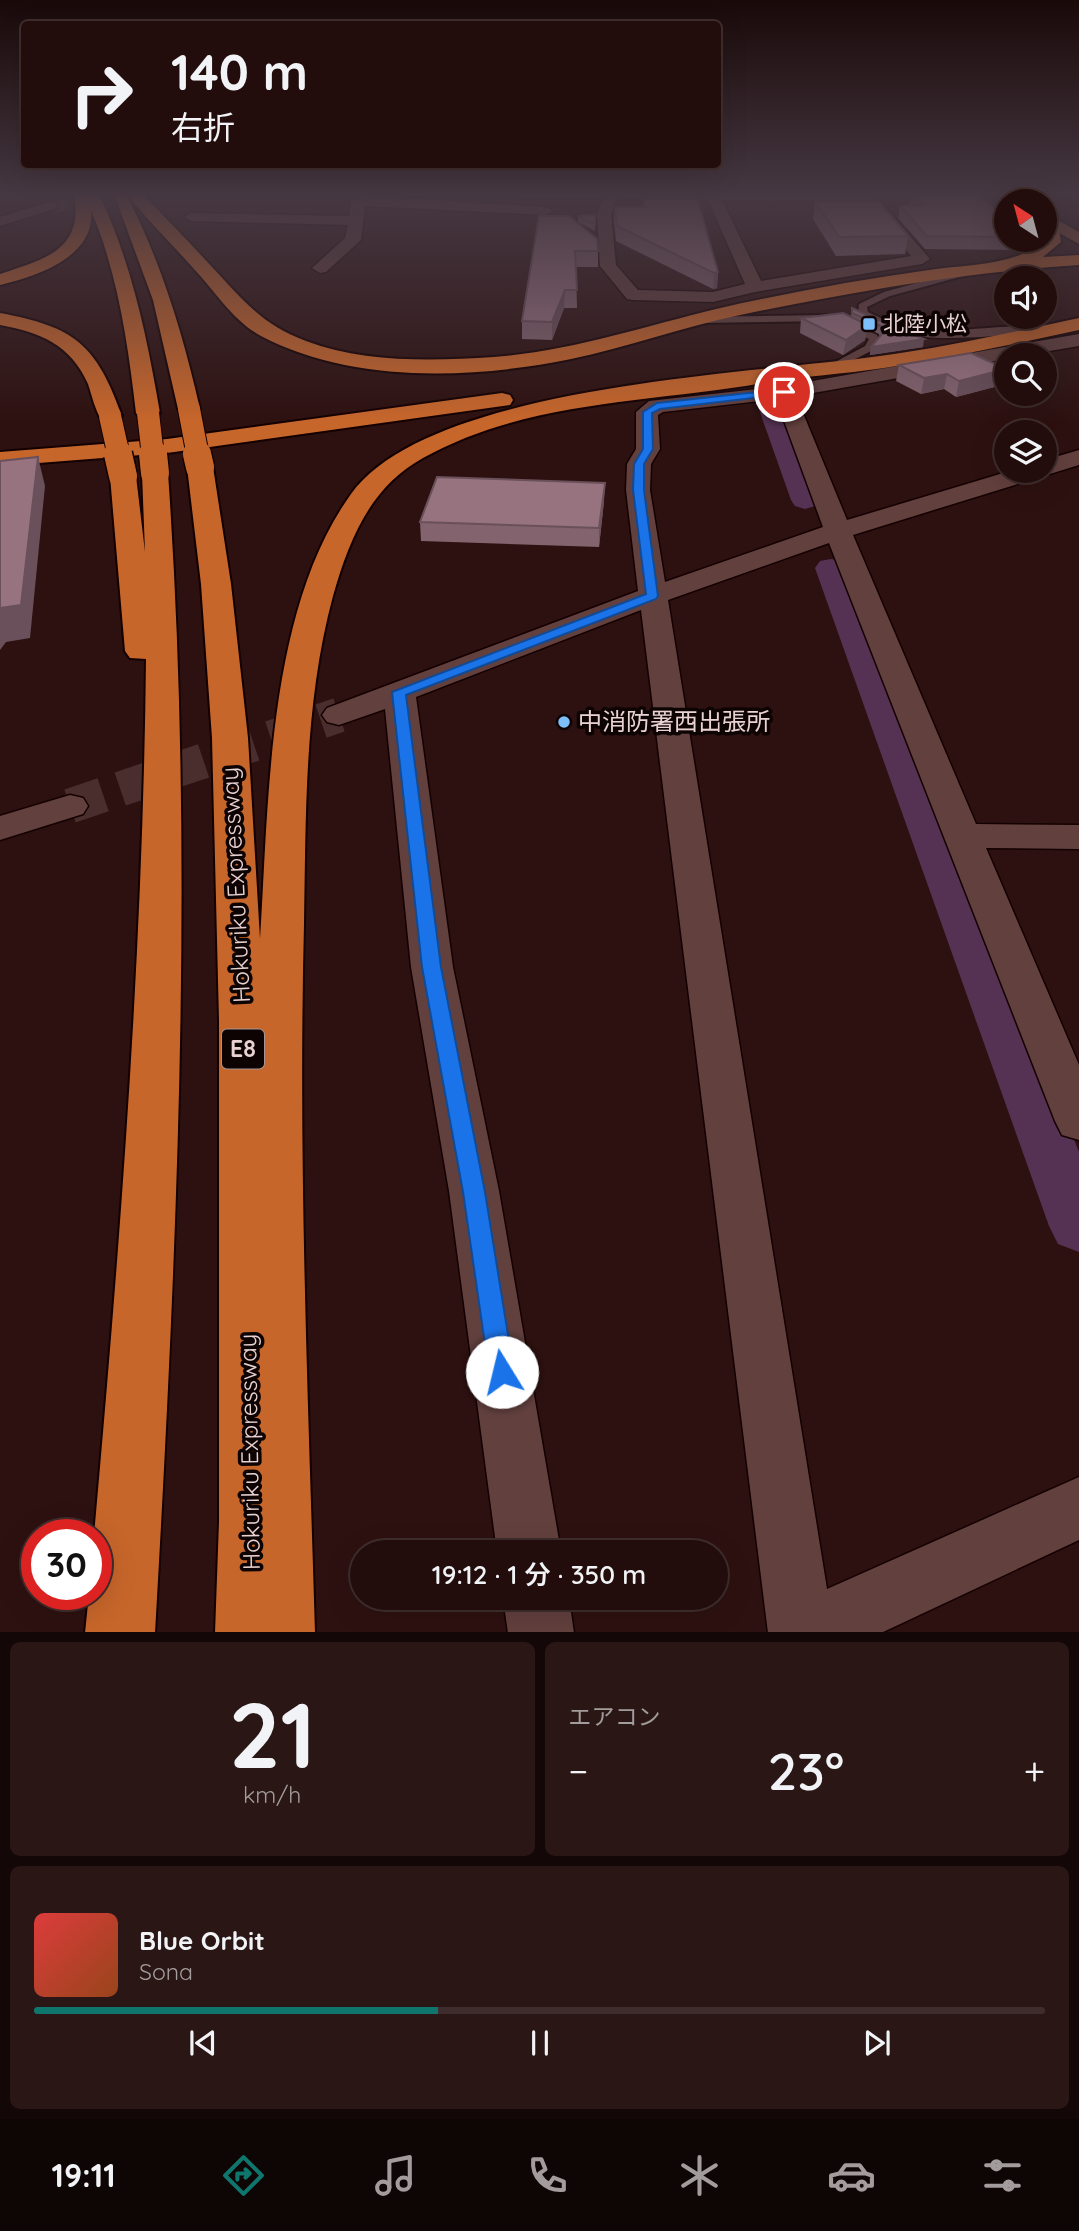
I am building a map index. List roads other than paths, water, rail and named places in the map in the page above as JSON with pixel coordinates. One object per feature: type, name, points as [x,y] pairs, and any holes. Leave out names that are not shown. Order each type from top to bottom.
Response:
[{"type":"highway","points":[[0,281],[25,270]]},
{"type":"highway","name":"Hokuriku Expressway","points":[[120,270],[138,344],[148,413],[178,470],[216,584],[230,738],[241,993],[252,1522],[250,1632]]},
{"type":"highway","name":"Hokuriku Expressway","points":[[120,1632],[156,1053],[164,762],[163,589],[178,470],[189,409],[175,339],[154,270]]},
{"type":"highway","points":[[205,270],[251,320],[285,340],[333,354],[404,363],[488,362],[566,353],[699,320],[853,288],[976,270]]},
{"type":"highway","points":[[0,319],[45,329],[77,348],[90,363],[110,416],[123,476],[142,657],[164,762]]},
{"type":"highway","points":[[280,1632],[276,1048],[291,752],[310,623],[325,575],[360,500],[376,480],[422,448],[480,424],[558,407],[773,385],[828,370],[975,346],[1079,322]]},
{"type":"highway","points":[[0,449],[176,435],[365,410],[538,372],[601,353],[671,327]]},
{"type":"highway","points":[[0,458],[167,446],[529,396],[773,385]]},
{"type":"street","points":[[612,270],[634,295],[713,297],[855,270]]},
{"type":"street","points":[[747,270],[755,287]]},
{"type":"street","points":[[639,464],[648,449],[648,412],[657,406],[773,385],[1079,340]]},
{"type":"street","points":[[773,385],[838,531],[965,836],[1079,1121]]},
{"type":"street","points":[[628,410],[628,439],[639,464],[638,490],[652,596],[801,1632]]},
{"type":"street","points":[[1057,464],[1079,457]]},
{"type":"street","points":[[339,715],[652,596],[838,531],[996,483]]},
{"type":"street","points":[[399,692],[432,967],[474,1192],[527,1540]]},
{"type":"street","points":[[0,828],[70,806]]},
{"type":"street","points":[[965,836],[1079,837]]},
{"type":"street","points":[[808,1632],[1079,1508]]},
{"type":"street","points":[[538,1610],[541,1632]]},
{"type":"lane","points":[[976,270],[876,298],[862,306],[863,313],[895,328],[925,334],[1048,330]]},
{"type":"lane","points":[[699,320],[825,318],[842,322],[873,337],[869,348],[828,370]]},
{"type":"waterway","points":[[768,401],[805,500]]},
{"type":"waterway","points":[[831,568],[1079,1226]]},
{"type":"tunnel","points":[[70,806],[339,715]]},
{"type":"place","name":"北陸小松","points":[[869,324]]},
{"type":"place","name":"中消防署西出張所","points":[[564,722]]}]
